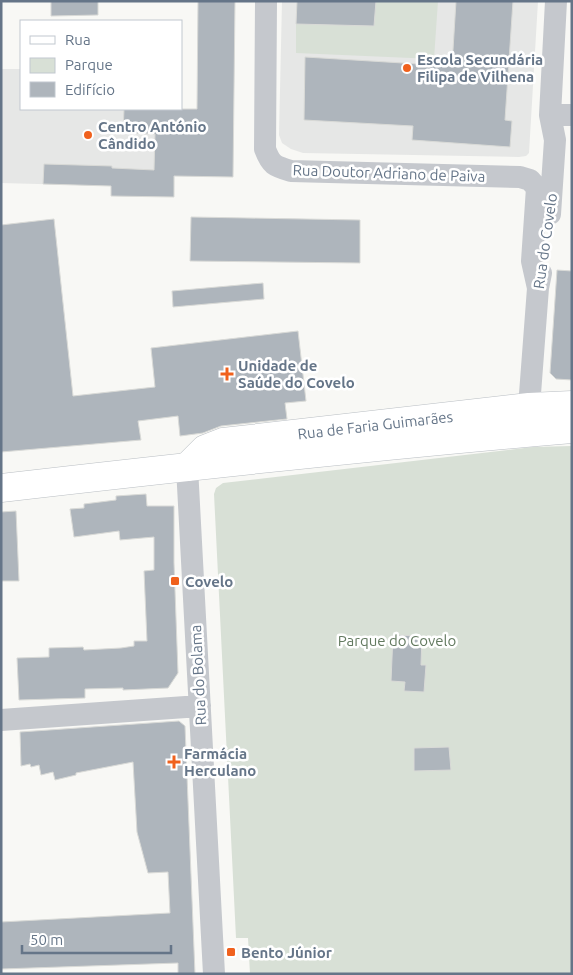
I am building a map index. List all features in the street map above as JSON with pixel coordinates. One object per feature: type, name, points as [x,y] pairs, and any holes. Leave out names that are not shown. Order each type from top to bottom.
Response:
[{"type":"main road","name":"Rua de Faria Guimarães","points":[[187,467],[206,449],[223,442],[529,407],[572,404]]},
{"type":"main road","name":"Rua de Faria Guimarães","points":[[1,488],[466,438],[572,429]]},
{"type":"street","name":"Rua Doutor Adriano de Paiva","points":[[266,1],[264,149],[270,162],[280,168],[291,171],[510,177],[530,180],[537,188],[532,261],[538,288]]},
{"type":"street","name":"Rua do Covelo","points":[[529,407],[538,288],[549,230],[555,140],[561,115],[556,1]]},
{"type":"street","points":[[466,438],[477,428],[519,419],[529,407]]},
{"type":"street","name":"Rua do Bolama","points":[[187,467],[214,974]]},
{"type":"street","points":[[1,720],[200,706]]},
{"type":"shaded area","name":"Escola Secundária Filipa de Vilhena","points":[[282,1],[538,1],[529,153],[526,156],[519,157],[303,153],[291,149],[282,143],[279,135]]},
{"type":"shaded area","name":"Centro António Cândido","points":[[1,69],[20,69],[20,110],[176,110],[174,197],[111,196],[111,186],[1,183]]},
{"type":"green space","points":[[376,1],[438,1],[434,59],[296,53],[296,24],[374,26]]},
{"type":"green space","name":"Parque do Covelo","points":[[572,446],[572,974],[250,974],[248,938],[236,938],[214,494],[216,488],[223,483],[533,447]]},
{"type":"building","points":[[51,1],[98,1],[98,15],[51,16]]},
{"type":"building","points":[[198,1],[235,1],[233,177],[174,176],[174,197],[111,196],[111,186],[43,184],[44,164],[112,166],[112,168],[154,170],[155,134],[123,133],[124,110],[197,109]]},
{"type":"building","points":[[297,1],[376,1],[374,26],[296,24]]},
{"type":"building","points":[[456,1],[513,1],[505,120],[512,121],[510,147],[412,140],[413,126],[304,120],[305,57],[452,66]]},
{"type":"building","points":[[191,217],[360,220],[360,263],[190,261]]},
{"type":"building","points":[[54,219],[73,396],[155,387],[151,348],[298,331],[306,401],[285,403],[287,419],[221,426],[203,433],[180,436],[178,416],[138,421],[141,440],[1,452],[1,225]]},
{"type":"building","points":[[557,270],[572,271],[572,380],[556,379],[550,373]]},
{"type":"building","points":[[263,283],[264,299],[173,307],[172,291]]},
{"type":"building","points":[[146,494],[147,506],[174,506],[178,673],[168,688],[85,689],[85,698],[19,700],[17,658],[49,657],[49,648],[83,647],[84,650],[121,648],[134,646],[134,641],[147,641],[144,571],[154,570],[154,537],[120,540],[119,531],[74,537],[70,509],[84,508],[84,504],[116,500],[116,496]]},
{"type":"building","points":[[16,511],[19,581],[1,581],[1,512]]},
{"type":"building","points":[[393,635],[422,636],[421,665],[426,665],[424,692],[404,691],[405,682],[391,681]]},
{"type":"building","points":[[179,721],[185,726],[195,974],[178,974],[178,963],[1,969],[1,922],[170,913],[168,872],[148,873],[137,832],[133,762],[76,773],[76,775],[55,780],[53,772],[41,775],[39,765],[31,767],[30,764],[21,766],[20,732]]},
{"type":"building","points":[[449,747],[451,770],[414,771],[414,748]]},
{"type":"place","name":"Escola Secundária Filipa de Vilhena","points":[[407,68]]},
{"type":"place","name":"Centro António Cândido","points":[[88,135]]},
{"type":"place","name":"Unidade de Saúde do Covelo","points":[[227,374]]},
{"type":"place","name":"Covelo","points":[[175,581]]},
{"type":"place","name":"Farmácia Herculano","points":[[174,762]]},
{"type":"place","name":"Bento Júnior","points":[[231,952]]}]
